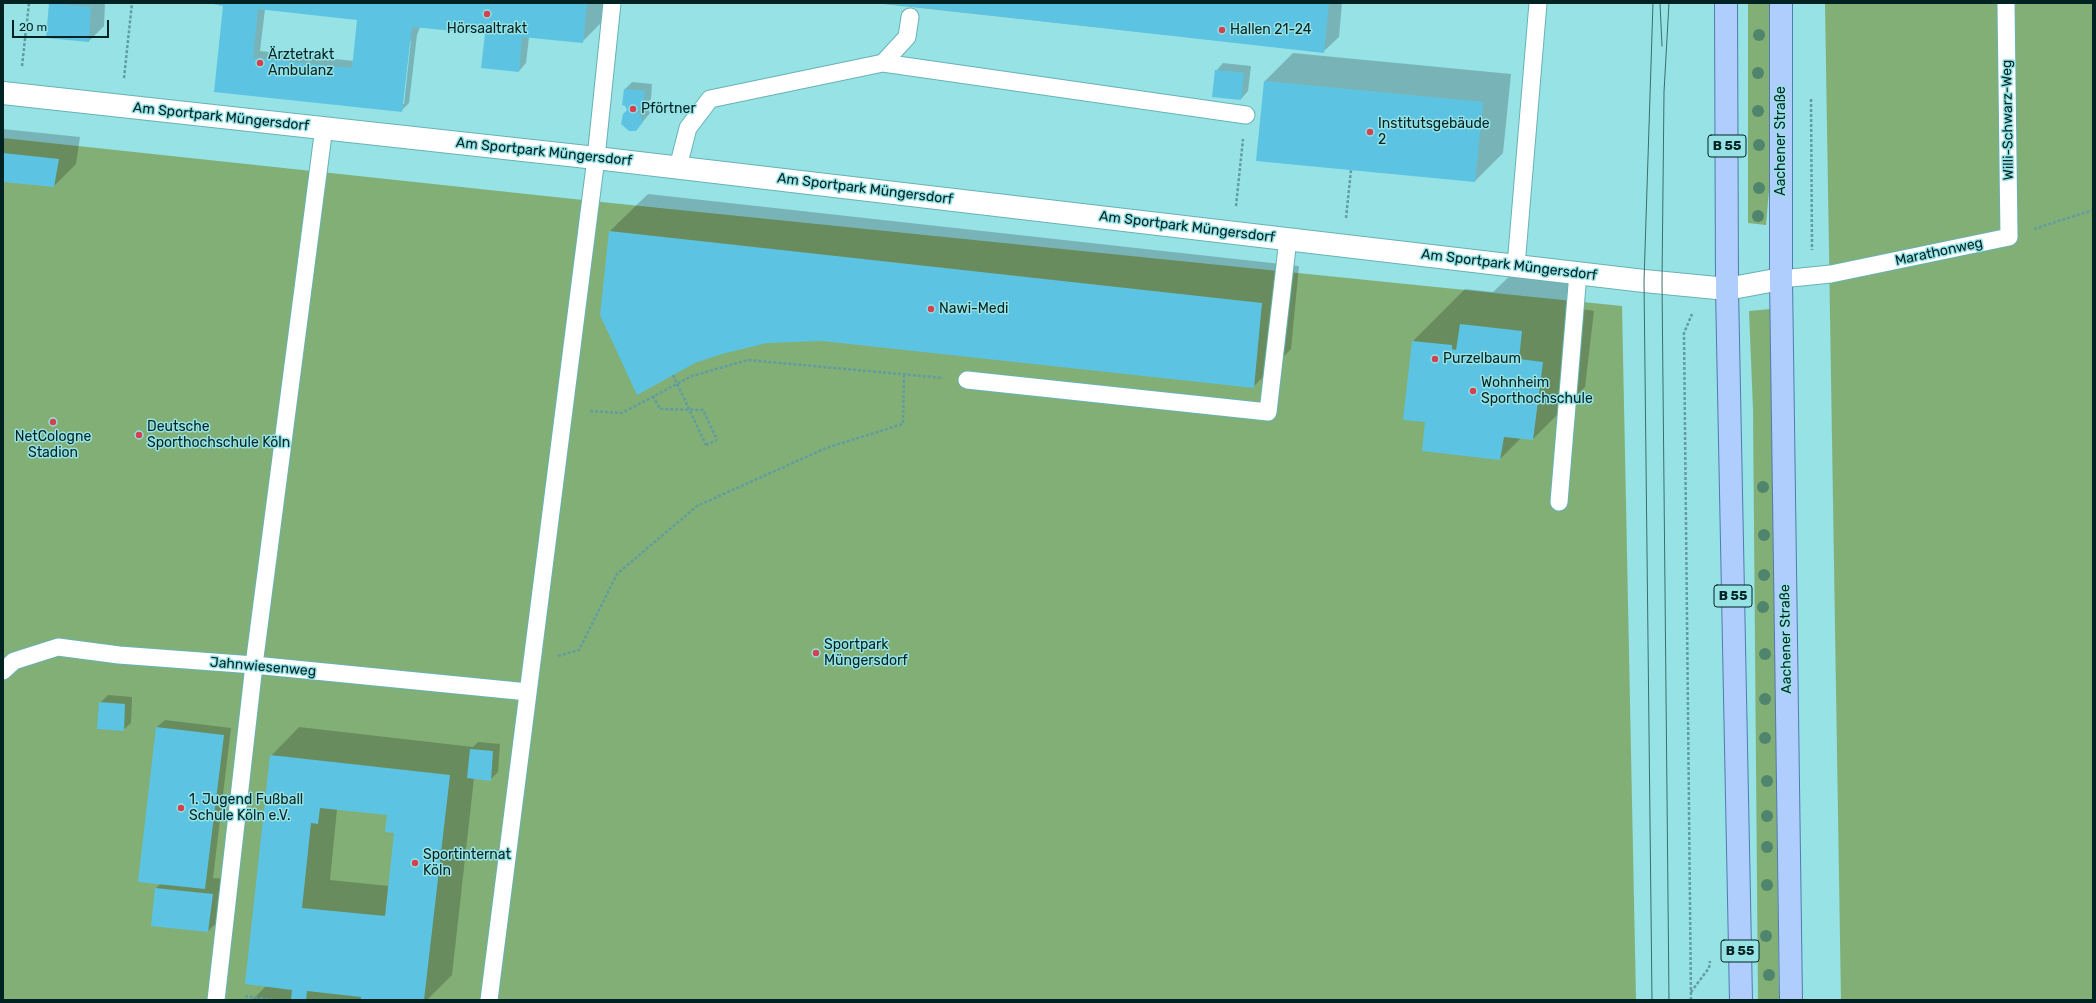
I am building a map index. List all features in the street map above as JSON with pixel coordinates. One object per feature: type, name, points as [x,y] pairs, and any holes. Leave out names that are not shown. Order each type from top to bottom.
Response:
[{"type":"main road","name":"B 55","points":[[1726,3],[1727,288],[1741,1000]]},
{"type":"main road","name":"Aachener Straße","points":[[1781,3],[1781,279],[1791,1000]]},
{"type":"street","name":"Am Sportpark Müngersdorf","points":[[11,94],[678,167],[1516,266],[1727,288]]},
{"type":"street","points":[[1727,288],[1781,279]]},
{"type":"lane","points":[[489,1000],[596,158],[612,3]]},
{"type":"lane","points":[[1516,266],[1538,3]]},
{"type":"lane","name":"Willi-Schwarz-Weg","points":[[2006,3],[2009,237]]},
{"type":"lane","points":[[883,63],[907,37],[910,17]]},
{"type":"lane","points":[[678,167],[688,128],[710,99],[883,63],[1246,115]]},
{"type":"lane","points":[[216,1000],[254,665],[324,128]]},
{"type":"lane","name":"Marathonweg","points":[[1781,279],[1831,274],[2009,237]]},
{"type":"lane","points":[[967,380],[1268,412],[1288,239]]},
{"type":"lane","points":[[1559,502],[1578,273]]},
{"type":"lane","name":"Jahnwiesenweg","points":[[3,671],[14,661],[58,646],[118,655],[254,665],[528,692]]},
{"type":"path","points":[[11,94],[29,3]]},
{"type":"path","points":[[121,106],[132,3]]},
{"type":"path","points":[[1237,190],[1242,151]]},
{"type":"path","points":[[1346,214],[1350,170]]},
{"type":"path","points":[[2009,237],[2093,210]]},
{"type":"path","points":[[1692,1000],[1684,333],[1705,286]]},
{"type":"path","points":[[563,409],[622,413],[692,376],[748,360],[967,380]]},
{"type":"path","points":[[691,413],[702,407],[717,440],[706,445],[695,421],[673,374],[691,413],[695,421]]},
{"type":"path","points":[[532,664],[579,650],[617,574],[697,506],[826,448],[903,424],[904,374]]},
{"type":"path","points":[[653,396],[660,409],[703,410],[707,417]]},
{"type":"path","points":[[246,996],[274,1000]]},
{"type":"green space","points":[[1748,3],[1769,3],[1770,179],[1766,225],[1748,223]]},
{"type":"green space","points":[[1825,3],[2093,3],[2093,1000],[1841,1000]]},
{"type":"green space","name":"Sportpark Müngersdorf","points":[[3,138],[611,203],[1622,306],[1636,1000],[3,1000]]},
{"type":"green space","points":[[1771,309],[1779,1000],[1758,1000],[1753,409],[1749,311]]},
{"type":"building","points":[[49,3],[91,7],[89,42],[46,38]]},
{"type":"building","points":[[208,3],[587,3],[583,43],[522,37],[519,72],[481,68],[485,34],[412,27],[402,112],[214,92],[223,6]],"holes":[[[258,9],[357,20],[352,68],[253,58]]]},
{"type":"building","name":"Hallen 21-24","points":[[880,3],[1329,3],[1324,53]]},
{"type":"building","points":[[1215,70],[1244,73],[1241,100],[1212,97]]},
{"type":"building","name":"Institutsgebäude 2","points":[[1264,81],[1483,102],[1475,182],[1256,161]]},
{"type":"building","name":"Pförtner","points":[[624,89],[645,91],[643,107],[641,107],[638,111],[643,122],[636,131],[629,131],[621,124],[623,114],[627,110],[625,106],[622,105]]},
{"type":"building","points":[[3,153],[59,159],[54,187],[3,182]]},
{"type":"building","name":"Nawi-Medi","points":[[609,231],[1262,303],[1254,388],[822,341],[767,343],[722,354],[695,363],[637,395],[600,315]]},
{"type":"building","name":"Wohnheim Sporthochschule","points":[[1460,324],[1522,331],[1519,359],[1543,362],[1533,440],[1504,437],[1500,460],[1422,451],[1425,422],[1403,420],[1412,341],[1452,345],[1452,349],[1456,350]]},
{"type":"building","points":[[99,702],[125,704],[124,731],[97,729]]},
{"type":"building","name":"1. Jugend Fußball Schule Köln e.V.","points":[[156,727],[224,735],[205,889],[138,882]]},
{"type":"building","points":[[470,749],[493,751],[491,781],[467,778]]},
{"type":"building","name":"Sportinternat Köln","points":[[270,755],[450,775],[424,1000],[361,1000],[361,997],[307,991],[306,1000],[291,1000],[292,990],[245,984]],"holes":[[[320,808],[387,815],[385,832],[394,833],[385,916],[302,908],[311,823],[318,824]]]},
{"type":"building","points":[[155,888],[213,894],[208,932],[151,926]]},
{"type":"tram line","points":[[1652,1000],[1644,281],[1653,3]]},
{"type":"tram line","points":[[1660,3],[1662,46]]},
{"type":"tram line","points":[[1669,3],[1664,92],[1662,282],[1669,1000]]},
{"type":"place","name":"Hörsaaltrakt","points":[[487,14]]},
{"type":"place","name":"Hallen 21-24","points":[[1222,30]]},
{"type":"place","name":"Ärztetrakt Ambulanz","points":[[260,63]]},
{"type":"place","name":"Pförtner","points":[[633,109]]},
{"type":"place","name":"Institutsgebäude 2","points":[[1370,132]]},
{"type":"place","name":"Nawi-Medi","points":[[931,309]]},
{"type":"place","name":"Purzelbaum","points":[[1435,359]]},
{"type":"place","name":"Wohnheim Sporthochschule","points":[[1473,391]]},
{"type":"place","name":"NetCologne Stadion","points":[[53,422]]},
{"type":"place","name":"Deutsche Sporthochschule Köln","points":[[139,435]]},
{"type":"place","name":"Sportpark Müngersdorf","points":[[816,653]]},
{"type":"place","name":"1. Jugend Fußball Schule Köln e.V.","points":[[181,808]]},
{"type":"place","name":"Sportinternat Köln","points":[[415,863]]}]
